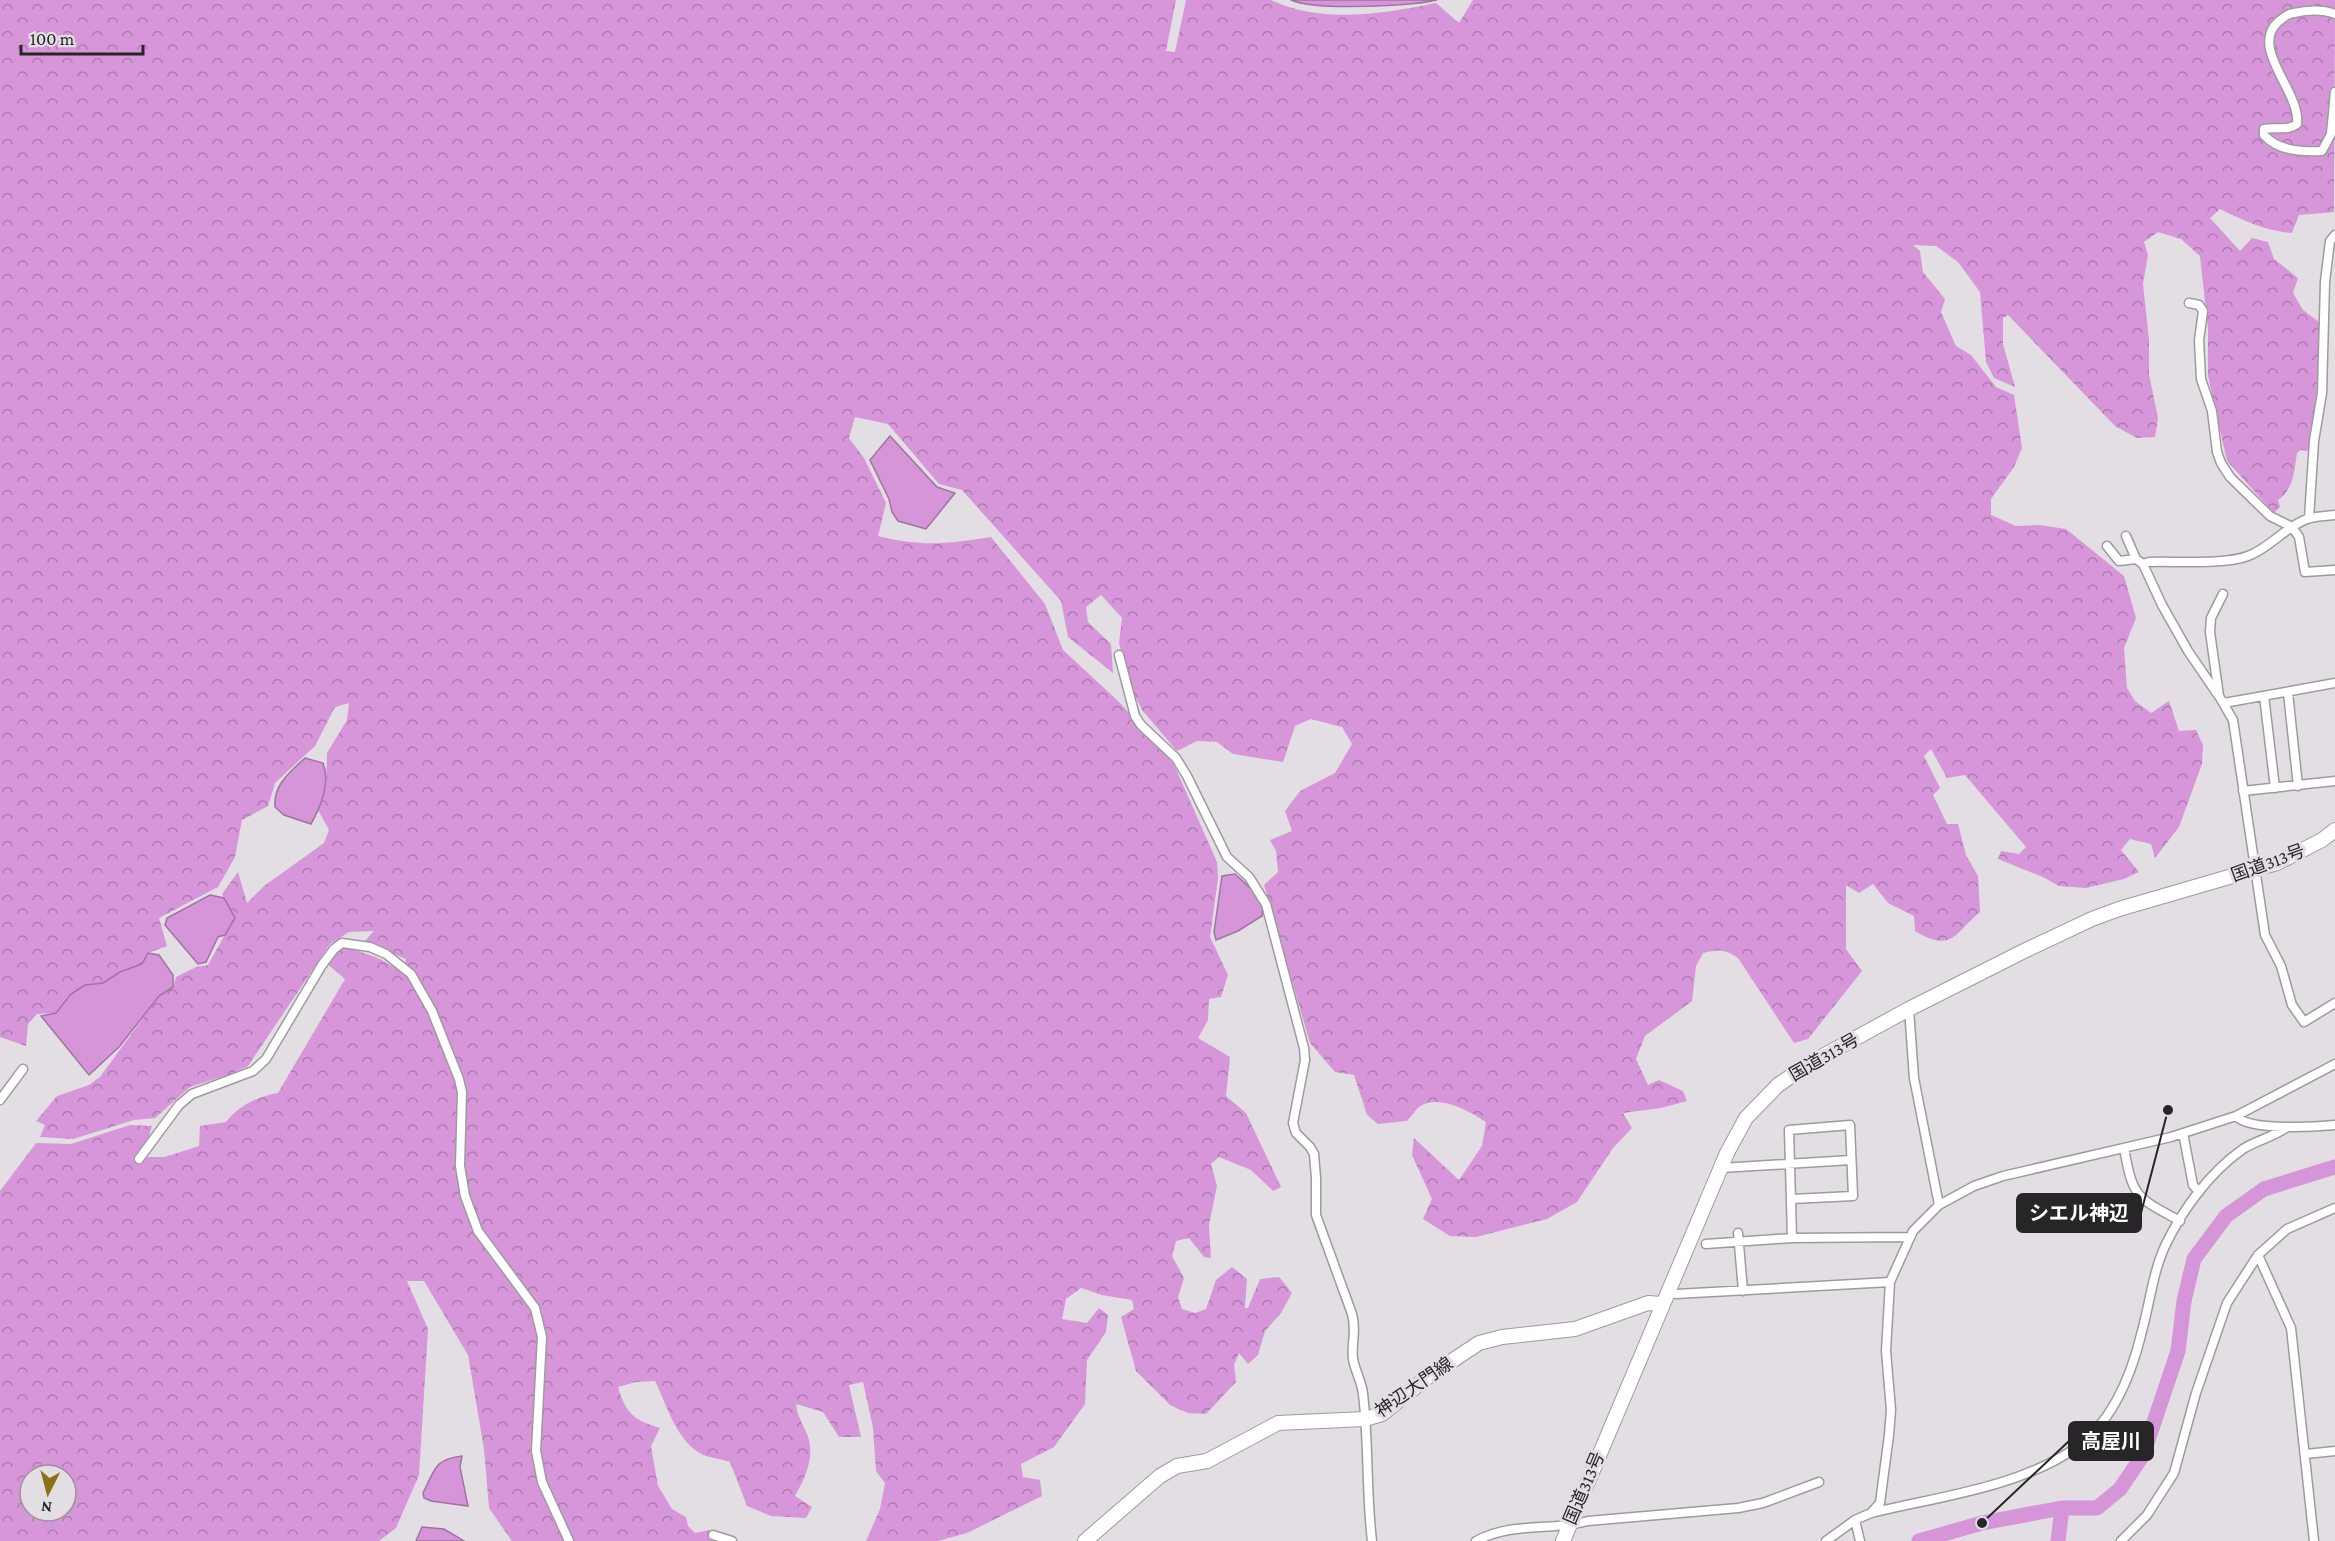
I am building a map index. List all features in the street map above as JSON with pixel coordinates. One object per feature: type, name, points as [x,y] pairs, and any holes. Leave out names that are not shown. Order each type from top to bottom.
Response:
[{"type":"main road","name":"国道313号","points":[[1563,1541],[1661,1304],[1721,1168],[1746,1118],[1778,1085],[1812,1062],[1909,1010],[2024,951],[2091,920],[2119,909],[2256,870],[2301,852],[2335,830]]},
{"type":"main road","name":"神辺大門線","points":[[1085,1541],[1160,1476],[1178,1466],[1207,1461],[1268,1427],[1278,1423],[1365,1419],[1382,1414],[1429,1376],[1479,1343],[1502,1337],[1575,1329],[1648,1303],[1661,1304]]},
{"type":"street","points":[[2335,14],[2328,11],[2305,10],[2287,14],[2272,27],[2269,40],[2271,55],[2296,108],[2298,118],[2297,124],[2289,129],[2264,129],[2264,135],[2270,141],[2291,150],[2322,151],[2331,134],[2335,92]]},
{"type":"street","points":[[2309,518],[2314,441],[2322,393],[2325,282],[2330,241],[2335,235]]},
{"type":"street","points":[[2188,303],[2199,305],[2203,310],[2199,340],[2201,379],[2212,411],[2217,452],[2221,464],[2230,477],[2270,516],[2292,527],[2299,537],[2305,572],[2335,570]]},
{"type":"street","points":[[2107,546],[2119,561],[2218,561],[2244,557],[2259,550],[2309,518],[2335,515]]},
{"type":"street","points":[[2126,536],[2188,651],[2222,699],[2233,720],[2265,935],[2281,966],[2292,1005],[2304,1022],[2335,1003]]},
{"type":"street","points":[[2222,699],[2210,632],[2211,618],[2216,603],[2223,594]]},
{"type":"street","points":[[1119,655],[1135,716],[1141,725],[1176,758],[1227,857],[1249,877],[1266,904],[1304,1048],[1305,1060],[1293,1124],[1296,1133],[1314,1154],[1316,1215],[1356,1329],[1353,1361],[1363,1393],[1372,1541]]},
{"type":"street","points":[[2222,699],[2288,693],[2335,683]]},
{"type":"street","points":[[2288,693],[2298,786]]},
{"type":"street","points":[[2264,696],[2275,788]]},
{"type":"street","points":[[2243,791],[2335,781]]},
{"type":"street","points":[[139,1159],[179,1106],[192,1094],[253,1071],[266,1059],[322,965],[342,942],[370,947],[386,954],[411,974],[432,1011],[459,1079],[462,1092],[460,1166],[465,1196],[478,1231],[535,1308],[542,1337],[536,1451],[542,1482],[569,1541]]},
{"type":"street","points":[[1909,1010],[1914,1078],[1939,1205]]},
{"type":"street","points":[[1826,1541],[1871,1513],[1880,1503],[1891,1410],[1886,1351],[1890,1282],[1909,1237],[1939,1205],[1974,1186],[2002,1176],[2183,1133],[2236,1116],[2335,1064]]},
{"type":"street","points":[[0,1100],[23,1069]]},
{"type":"street","points":[[2236,1116],[2243,1122],[2287,1127],[2335,1125]]},
{"type":"street","points":[[1792,1199],[1853,1196],[1850,1125],[1789,1130],[1792,1238]]},
{"type":"street","points":[[1871,1513],[2004,1482],[2060,1459],[2079,1446],[2095,1431],[2111,1409],[2130,1372],[2155,1274],[2166,1244],[2180,1221],[2199,1192],[2226,1163],[2243,1149],[2287,1127]]},
{"type":"street","points":[[2183,1133],[2193,1185],[2199,1192]]},
{"type":"street","points":[[2124,1148],[2129,1177],[2137,1192],[2147,1204],[2180,1221]]},
{"type":"street","points":[[1721,1168],[1851,1160]]},
{"type":"street","points":[[2121,1541],[2147,1515],[2174,1473],[2196,1393],[2228,1303],[2259,1255],[2287,1229],[2335,1208]]},
{"type":"street","points":[[1707,1244],[1738,1237],[1909,1237]]},
{"type":"street","points":[[1738,1237],[1743,1291]]},
{"type":"street","points":[[2259,1255],[2291,1328],[2314,1541]]},
{"type":"street","points":[[1667,1290],[1676,1294],[1890,1282]]},
{"type":"street","points":[[2306,1454],[2335,1451]]},
{"type":"street","points":[[1476,1541],[1491,1534],[1518,1528],[1567,1527],[1588,1521],[1746,1506],[1763,1503],[1819,1482]]},
{"type":"street","points":[[1856,1523],[1860,1541]]},
{"type":"street","points":[[713,1535],[732,1541]]},
{"type":"green space","points":[[0,0],[1176,0],[1166,51],[1175,52],[1186,0],[1271,0],[1311,12],[1352,15],[1394,11],[1436,3],[1459,23],[1473,0],[2335,0],[2334,212],[2299,215],[2292,233],[2255,225],[2220,209],[2210,218],[2240,251],[2252,238],[2268,242],[2274,259],[2298,278],[2293,293],[2303,310],[2319,322],[2322,344],[2310,451],[2300,450],[2297,453],[2290,485],[2278,500],[2280,507],[2274,513],[2227,461],[2208,376],[2208,329],[2200,256],[2181,239],[2158,232],[2144,242],[2148,255],[2143,284],[2149,339],[2149,374],[2158,418],[2155,437],[2137,438],[2115,426],[2008,315],[2003,318],[2003,344],[2015,387],[1994,378],[1986,362],[1980,292],[1958,262],[1936,246],[1913,245],[1920,251],[1923,272],[1945,299],[1941,312],[1956,346],[1971,355],[1996,387],[2014,395],[2022,448],[2014,467],[1991,499],[1991,515],[2016,526],[2040,525],[2066,529],[2124,576],[2136,618],[2124,648],[2127,688],[2135,701],[2151,713],[2169,701],[2179,731],[2196,730],[2203,745],[2202,764],[2179,827],[2155,858],[2151,844],[2130,839],[2121,850],[2139,872],[2124,879],[2086,888],[2059,886],[1998,859],[2001,851],[2019,854],[2026,847],[1965,775],[1947,778],[1931,749],[1924,756],[1940,788],[1933,795],[1947,824],[1958,824],[1966,855],[1978,876],[1980,912],[1952,938],[1937,940],[1915,931],[1914,916],[1888,903],[1873,884],[1859,893],[1846,885],[1846,949],[1862,971],[1808,1039],[1794,1043],[1738,958],[1721,951],[1703,953],[1696,966],[1692,1001],[1645,1036],[1636,1059],[1648,1085],[1659,1080],[1683,1091],[1687,1101],[1661,1108],[1623,1113],[1632,1128],[1613,1148],[1577,1202],[1547,1219],[1476,1237],[1450,1236],[1423,1219],[1432,1199],[1412,1155],[1414,1138],[1459,1180],[1482,1146],[1486,1122],[1453,1105],[1435,1102],[1419,1107],[1407,1121],[1378,1124],[1367,1115],[1354,1075],[1335,1072],[1310,1043],[1264,885],[1278,872],[1276,851],[1270,840],[1292,831],[1285,811],[1300,791],[1335,773],[1352,744],[1342,727],[1311,719],[1295,726],[1283,762],[1233,754],[1217,742],[1197,741],[1177,751],[1142,710],[1129,683],[1119,643],[1122,618],[1101,595],[1086,607],[1088,622],[1111,644],[1113,673],[1068,637],[1061,601],[962,490],[939,484],[888,424],[855,417],[849,438],[864,458],[886,503],[878,536],[921,543],[991,537],[1045,604],[1063,650],[1117,700],[1165,751],[1176,769],[1217,862],[1218,879],[1210,937],[1228,975],[1221,997],[1209,999],[1208,1020],[1198,1038],[1230,1057],[1226,1096],[1246,1113],[1281,1187],[1273,1191],[1251,1170],[1219,1157],[1211,1164],[1217,1186],[1209,1225],[1211,1258],[1204,1257],[1189,1238],[1176,1241],[1172,1256],[1184,1278],[1178,1297],[1182,1309],[1195,1313],[1206,1309],[1216,1280],[1232,1267],[1247,1279],[1245,1308],[1248,1308],[1260,1279],[1279,1277],[1292,1293],[1281,1313],[1265,1331],[1258,1355],[1248,1364],[1239,1353],[1234,1365],[1236,1382],[1206,1414],[1188,1413],[1170,1405],[1136,1371],[1121,1317],[1134,1309],[1132,1300],[1102,1295],[1081,1288],[1066,1299],[1062,1319],[1087,1323],[1099,1308],[1108,1315],[1106,1332],[1087,1360],[1085,1404],[1054,1447],[1021,1464],[1023,1477],[1040,1480],[1042,1496],[967,1533],[938,1541],[866,1541],[880,1509],[885,1483],[876,1471],[873,1428],[863,1382],[849,1385],[861,1437],[839,1437],[823,1412],[796,1404],[810,1447],[807,1469],[795,1496],[812,1507],[806,1518],[771,1516],[747,1506],[730,1462],[703,1455],[686,1441],[674,1422],[655,1381],[636,1382],[618,1387],[624,1404],[632,1415],[660,1428],[651,1446],[658,1486],[672,1509],[686,1517],[688,1526],[695,1533],[709,1530],[719,1541],[512,1541],[489,1508],[484,1449],[468,1355],[424,1281],[407,1281],[428,1329],[419,1475],[396,1528],[379,1541],[0,1541],[0,1191],[36,1143],[71,1144],[130,1125],[152,1126],[143,1157],[165,1157],[199,1146],[200,1126],[226,1122],[249,1103],[278,1093],[345,979],[326,963],[345,946],[380,959],[402,972],[406,959],[364,942],[374,931],[349,932],[330,944],[248,1066],[190,1087],[155,1118],[134,1120],[73,1139],[40,1137],[45,1125],[36,1121],[57,1096],[89,1085],[100,1077],[159,996],[173,987],[176,977],[196,967],[208,965],[234,918],[222,894],[238,872],[247,903],[264,886],[324,843],[329,830],[318,810],[326,786],[327,753],[347,720],[349,703],[335,707],[315,746],[275,783],[268,806],[242,820],[235,857],[218,887],[159,918],[167,946],[148,953],[142,964],[120,972],[103,983],[85,985],[71,994],[56,1013],[37,1014],[28,1024],[26,1046],[0,1037]]},
{"type":"shaded area","points":[[1291,0],[1437,0],[1386,6],[1341,6]]},
{"type":"shaded area","points":[[890,436],[937,487],[955,493],[926,529],[898,521],[870,460]]},
{"type":"shaded area","points":[[305,758],[323,763],[326,778],[321,802],[311,824],[284,815],[275,807],[275,799],[280,786],[288,774]]},
{"type":"shaded area","points":[[1235,874],[1258,898],[1262,916],[1238,931],[1216,940],[1214,932],[1222,876]]},
{"type":"shaded area","points":[[210,895],[224,898],[235,918],[225,935],[218,937],[206,962],[198,964],[165,925],[167,918]]},
{"type":"shaded area","points":[[148,953],[159,955],[173,975],[173,987],[159,996],[119,1047],[89,1075],[41,1016],[56,1013],[71,994],[85,985],[103,983],[120,972],[142,964]]},
{"type":"shaded area","points":[[462,1456],[460,1467],[468,1506],[424,1498],[423,1493],[436,1467],[446,1460]]},
{"type":"shaded area","points":[[422,1527],[444,1529],[464,1541],[416,1541]]},
{"type":"waterway","points":[[1919,1541],[1982,1523],[2062,1508],[2097,1508],[2120,1489],[2143,1455],[2178,1351],[2184,1301],[2194,1259],[2226,1216],[2264,1189],[2335,1167]]},
{"type":"waterway","points":[[2058,1541],[2062,1508]]},
{"type":"place","name":"シエル神辺","points":[[2168,1110]]},
{"type":"place","name":"高屋川","points":[[1982,1523]]}]
